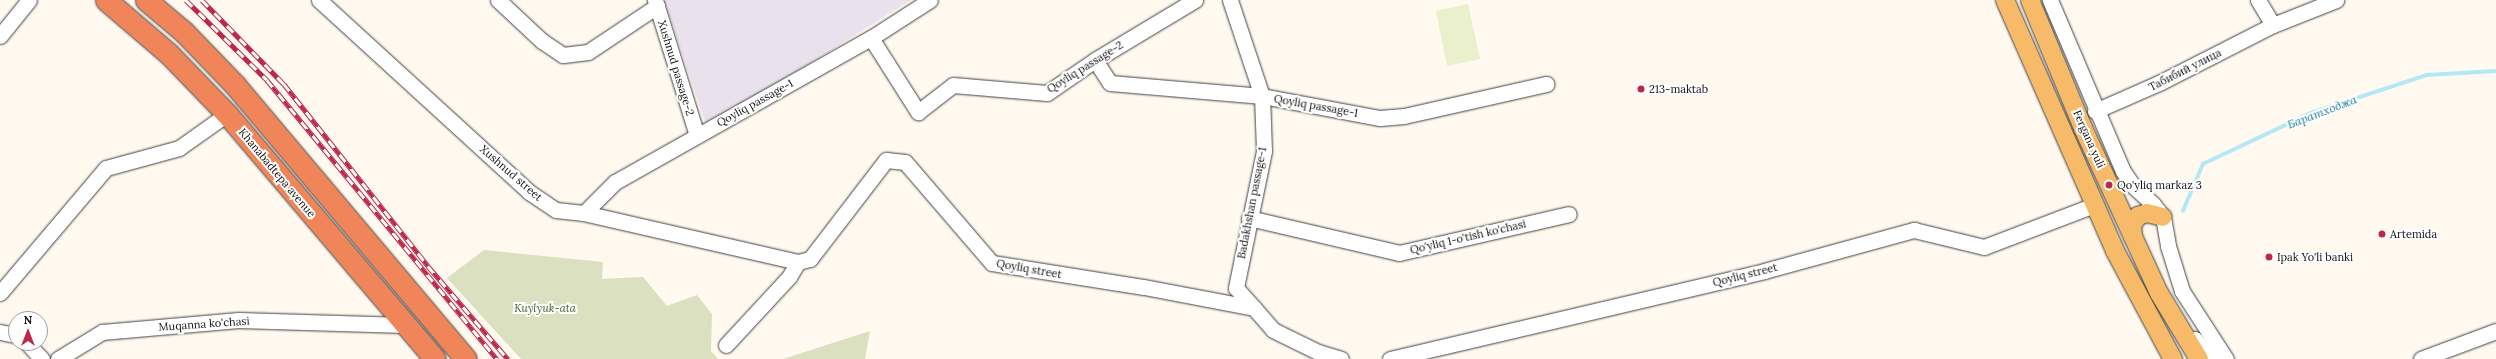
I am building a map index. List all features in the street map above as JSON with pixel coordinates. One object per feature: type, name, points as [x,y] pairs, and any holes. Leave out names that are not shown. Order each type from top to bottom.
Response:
[{"type":"highway","name":"Khanabadtepa avenue","points":[[106,0],[169,54],[227,114],[435,359]]},
{"type":"highway","points":[[146,0],[184,32],[235,85],[466,359]]},
{"type":"main road","name":"Fergana yuli","points":[[2005,0],[2115,251],[2173,359]]},
{"type":"main road","name":"Fergana yuli","points":[[2030,0],[2083,128],[2159,293],[2199,359]]},
{"type":"main road","points":[[2133,237],[2132,225],[2138,216],[2147,213],[2163,217]]},
{"type":"street","points":[[0,36],[29,0]]},
{"type":"street","name":"Xushnud street","points":[[319,0],[529,192],[556,210],[584,213],[795,269]]},
{"type":"street","points":[[498,0],[542,41],[563,55],[588,52],[656,3]]},
{"type":"street","name":"Qoyliq passage-1","points":[[584,213],[615,182],[871,38],[930,0]]},
{"type":"street","name":"Qoyliq passage-2","points":[[871,38],[918,112],[953,85],[1047,93],[1095,60],[1195,0]]},
{"type":"street","name":"Badakhshan passage-1","points":[[1230,0],[1262,96],[1264,151],[1249,218],[1236,288],[1254,308]]},
{"type":"street","points":[[2050,0],[2095,111],[2127,179],[2153,204],[2163,217],[2168,246],[2182,291],[2226,359]]},
{"type":"street","points":[[2258,0],[2273,25]]},
{"type":"street","name":"Табибий улица","points":[[2095,111],[2159,83],[2273,25],[2336,0]]},
{"type":"street","name":"Xushnud passage-2","points":[[656,3],[697,136]]},
{"type":"street","name":"Qoyliq passage-1","points":[[1095,60],[1110,84],[1262,96],[1380,118],[1404,116],[1546,84]]},
{"type":"street","points":[[0,293],[106,168],[179,148],[227,114]]},
{"type":"street","name":"Qoyliq street","points":[[726,345],[795,269],[810,259],[886,160],[905,162],[992,263],[1144,287],[1254,308]]},
{"type":"street","name":"Qoyliq street","points":[[1390,359],[1764,271],[1914,230],[1984,247],[2094,205]]},
{"type":"street","name":"Qo'yliq 1-o'tish ko'chasi","points":[[1249,218],[1400,253],[1569,214]]},
{"type":"street","points":[[2159,293],[2210,359]]},
{"type":"street","points":[[1254,308],[1273,330],[1318,352],[1341,359]]},
{"type":"street","name":"Muqanna ko'chasi","points":[[58,359],[102,332],[238,320],[405,325]]},
{"type":"street","points":[[2421,359],[2496,331]]},
{"type":"street","points":[[34,351],[42,359]]},
{"type":"shaded area","points":[[664,0],[911,0],[707,128]]},
{"type":"green space","points":[[1468,4],[1480,59],[1447,66],[1436,11]]},
{"type":"green space","name":"Kuylyuk-ata","points":[[484,250],[603,262],[602,279],[643,277],[667,306],[697,295],[712,314],[711,351],[718,359],[521,359],[447,278]]},
{"type":"green space","points":[[870,331],[865,359],[783,359]]},
{"type":"waterway","name":"Баратходжа","points":[[2183,211],[2203,164],[2311,113],[2427,75],[2496,71]]},
{"type":"railway","points":[[186,0],[267,80],[497,359]]},
{"type":"railway","points":[[202,0],[284,84],[428,266],[508,359]]},
{"type":"place","name":"213-maktab","points":[[1641,89]]},
{"type":"place","name":"Qo'yliq markaz 3","points":[[2109,185]]},
{"type":"place","name":"Artemida","points":[[2382,234]]},
{"type":"place","name":"Ipak Yo'li banki","points":[[2269,257]]}]
